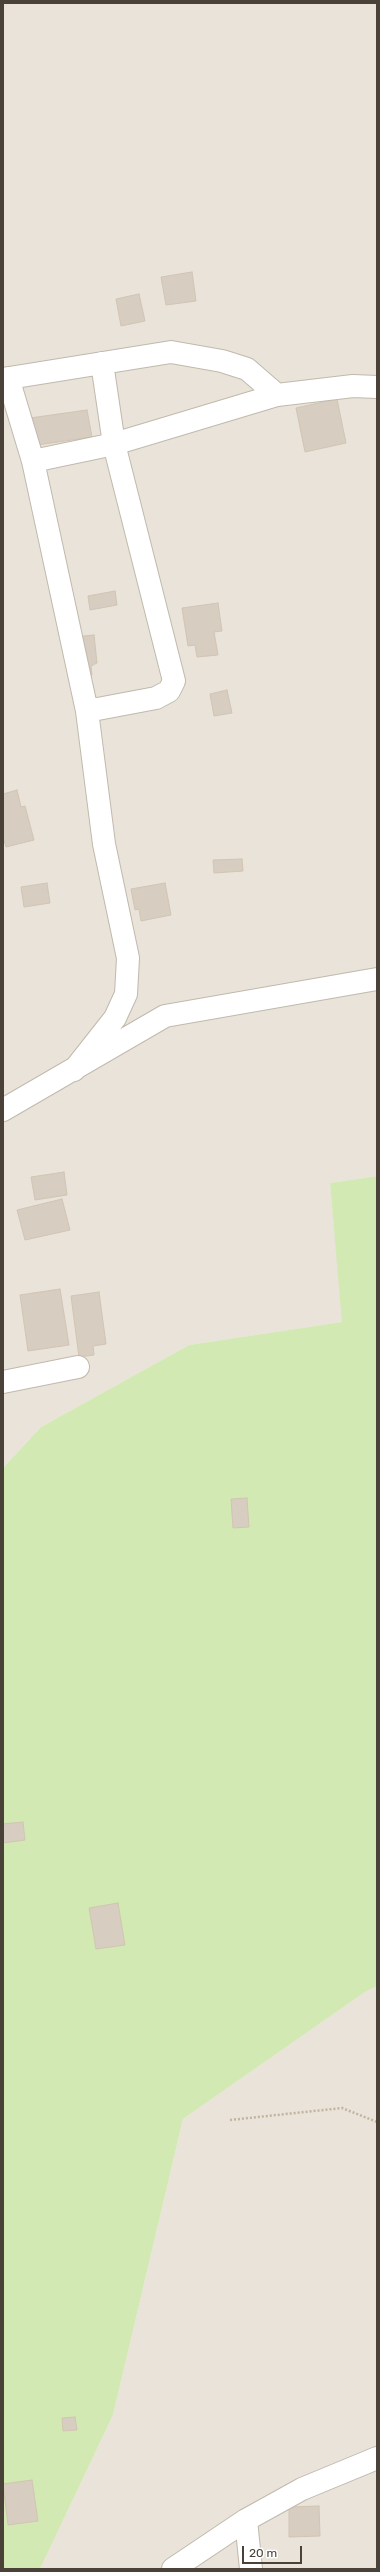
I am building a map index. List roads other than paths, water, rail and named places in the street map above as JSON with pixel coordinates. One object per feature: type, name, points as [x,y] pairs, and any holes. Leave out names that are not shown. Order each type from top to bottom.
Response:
[{"type":"street","points":[[74,1070],[115,1018],[126,994],[128,958],[104,844],[87,711],[33,461],[6,379],[171,352],[192,355],[247,368],[277,396]]},
{"type":"street","points":[[87,711],[156,698],[169,691],[174,681],[114,444],[102,363]]},
{"type":"street","points":[[33,461],[114,444],[277,396],[353,386],[377,386]]},
{"type":"street","points":[[3,1110],[165,1016],[377,979]]},
{"type":"street","points":[[3,1382],[78,1367]]},
{"type":"street","points":[[173,2569],[246,2520],[302,2489],[377,2458]]},
{"type":"street","points":[[246,2520],[251,2569]]}]
